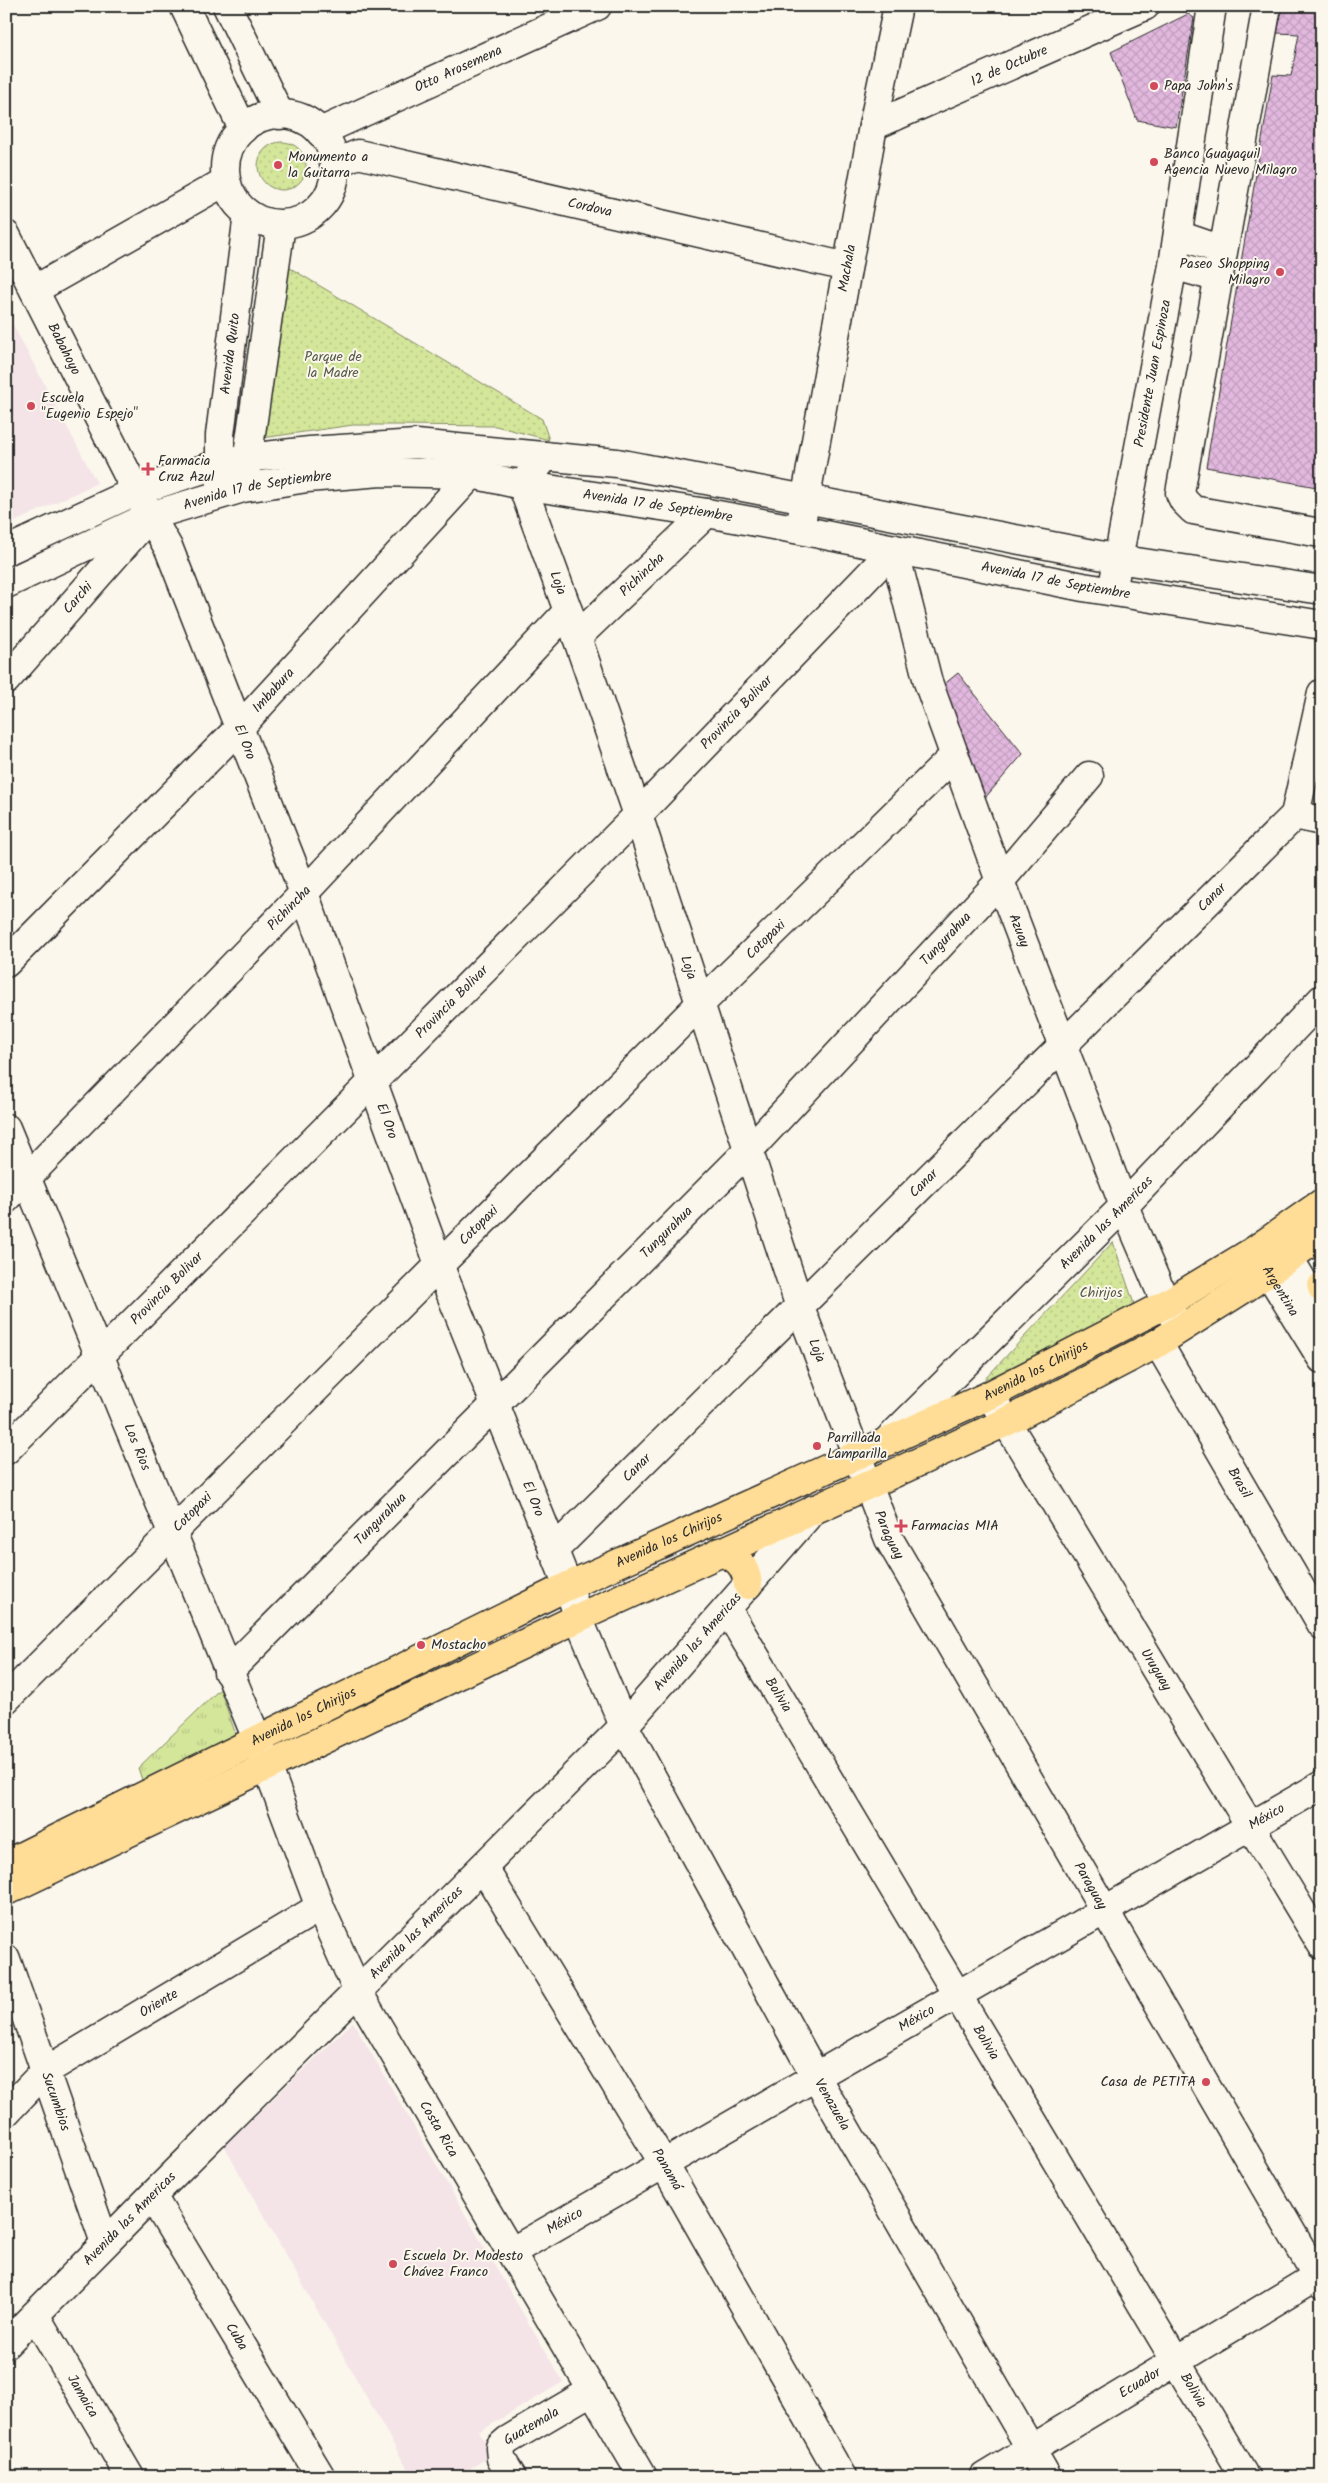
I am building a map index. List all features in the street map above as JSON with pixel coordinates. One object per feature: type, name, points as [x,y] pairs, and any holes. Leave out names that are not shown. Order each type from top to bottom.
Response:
[{"type":"main road","name":"Avenida los Chirijos","points":[[6,1891],[580,1617],[1006,1422],[1169,1335],[1272,1254],[1322,1202]]},
{"type":"main road","name":"Avenida los Chirijos","points":[[6,1864],[568,1586],[990,1395],[1166,1304],[1272,1254],[1322,1235]]},
{"type":"main road","points":[[719,1552],[737,1559],[743,1566],[748,1585]]},
{"type":"street","points":[[184,6],[242,129]]},
{"type":"street","points":[[227,6],[280,115]]},
{"type":"street","name":"Otto Arosemena","points":[[320,132],[597,6]]},
{"type":"street","name":"Machala","points":[[800,530],[873,126],[898,6]]},
{"type":"street","name":"12 de Octubre","points":[[873,126],[1145,6]]},
{"type":"street","name":"Presidente Juan Espinoza","points":[[1112,592],[1173,265],[1212,6]]},
{"type":"street","points":[[1266,6],[1180,493],[1184,501],[1193,510],[1320,533]]},
{"type":"street","points":[[280,115],[301,119],[320,132],[332,152],[334,164],[334,182],[327,199],[314,212],[298,222],[281,225],[259,220],[248,214],[238,205],[226,181],[226,157],[230,146],[242,129],[266,116],[280,115]]},
{"type":"street","name":"Cordova","points":[[334,164],[358,154],[847,267]]},
{"type":"street","points":[[34,290],[226,181]]},
{"type":"street","name":"Avenida Quito","points":[[232,491],[220,464],[220,435],[248,214]]},
{"type":"street","points":[[232,491],[246,458],[281,225]]},
{"type":"street","name":"Babahoyo","points":[[6,235],[150,516]]},
{"type":"street","points":[[1178,235],[1222,250]]},
{"type":"street","points":[[1173,265],[1219,278]]},
{"type":"street","name":"Avenida 17 de Septiembre","points":[[6,551],[136,491],[220,464],[246,458],[310,451],[416,444],[617,463],[1117,558],[1322,590]]},
{"type":"street","points":[[522,485],[546,456]]},
{"type":"street","name":"Avenida 17 de Septiembre","points":[[6,584],[150,516],[232,491],[307,478],[381,472],[472,474],[522,485],[707,513],[800,530],[1112,592],[1322,625]]},
{"type":"street","name":"Imbabura","points":[[6,963],[240,728],[472,474]]},
{"type":"street","name":"Loja","points":[[522,485],[638,814],[800,1307],[868,1484]]},
{"type":"street","name":"Pichincha","points":[[577,637],[707,513]]},
{"type":"street","name":"El Oro","points":[[150,516],[169,549],[240,728],[304,893],[440,1267],[624,1726]]},
{"type":"street","name":"Carchi","points":[[6,680],[150,516]]},
{"type":"street","name":"Azuay","points":[[894,549],[928,682],[954,756],[1124,1206],[1166,1304]]},
{"type":"street","name":"Provincia Bolivar","points":[[6,1450],[638,814],[894,549]]},
{"type":"street","name":"Pichincha","points":[[6,1199],[304,893],[568,611]]},
{"type":"street","points":[[1322,693],[1295,815],[1322,821]]},
{"type":"street","name":"Cotopaxi","points":[[6,1699],[440,1267],[700,1004],[954,756]]},
{"type":"street","name":"Tungurahua","points":[[228,1672],[749,1150],[1000,881],[1089,776]]},
{"type":"street","name":"Canar","points":[[553,1551],[1295,815]]},
{"type":"street","name":"Avenida las Americas","points":[[885,1443],[1124,1206],[1322,999]]},
{"type":"street","name":"Los Rios","points":[[6,1128],[267,1766]]},
{"type":"street","name":"Argentina","points":[[1272,1254],[1322,1314]]},
{"type":"street","name":"Argentina","points":[[1272,1254],[1322,1359]]},
{"type":"street","name":"Brasil","points":[[1166,1304],[1169,1335],[1322,1624]]},
{"type":"street","name":"Uruguay","points":[[990,1395],[1322,1945]]},
{"type":"street","name":"Paraguay","points":[[868,1484],[889,1539],[1104,1911],[1320,2278]]},
{"type":"street","name":"Avenida las Americas","points":[[6,2344],[624,1726],[814,1509]]},
{"type":"street","name":"Bolivia","points":[[727,1609],[1245,2477]]},
{"type":"street","name":"Venazuela","points":[[624,1726],[816,2077],[1047,2477]]},
{"type":"street","name":"Costa Rica","points":[[267,1766],[320,1907],[358,1992],[643,2477]]},
{"type":"street","name":"México","points":[[511,2252],[1322,1785]]},
{"type":"street","name":"Panamá","points":[[483,1867],[664,2164],[842,2477]]},
{"type":"street","name":"Oriente","points":[[6,2112],[44,2072],[320,1907]]},
{"type":"street","name":"Sucumbios","points":[[6,1959],[105,2243]]},
{"type":"street","name":"Cuba","points":[[152,2196],[321,2477]]},
{"type":"street","name":"Ecuador","points":[[984,2477],[1176,2361],[1320,2278]]},
{"type":"street","name":"Jamaica","points":[[35,2315],[130,2477]]},
{"type":"street","name":"Guatemala","points":[[512,2477],[501,2458],[500,2447],[508,2440],[593,2390]]},
{"type":"shaded area","name":"Escuela \"Eugenio Espejo\"","points":[[13,325],[97,483],[6,526],[6,329]]},
{"type":"shaded area","name":"Escuela Dr. Modesto Chávez Franco","points":[[353,2022],[563,2382],[479,2432],[493,2455],[455,2477],[412,2477],[224,2146]]},
{"type":"green space","points":[[282,142],[291,144],[299,149],[304,157],[306,166],[304,175],[299,183],[291,188],[282,190],[273,188],[265,183],[260,175],[258,166],[260,157],[265,149],[273,144]]},
{"type":"green space","name":"Parque de la Madre","points":[[285,265],[542,419],[549,440],[496,426],[397,425],[353,425],[262,438]]},
{"type":"green space","name":"Chirijos","points":[[1113,1242],[1135,1307],[983,1381]]},
{"type":"green space","points":[[220,1689],[236,1735],[142,1780],[138,1768]]},
{"type":"building","name":"Paseo Shopping Milagro","points":[[1283,6],[1322,6],[1322,488],[1206,467],[1273,75],[1291,76],[1299,34],[1277,33]]},
{"type":"building","name":"Papa John's","points":[[1188,14],[1194,18],[1176,127],[1137,120],[1111,52]]},
{"type":"building","points":[[958,673],[1023,754],[984,799],[942,686]]},
{"type":"place","name":"Papa John's","points":[[1154,86]]},
{"type":"place","name":"Banco Guayaquil Agencia Nuevo Milagro","points":[[1154,162]]},
{"type":"place","name":"Monumento a la Guitarra","points":[[278,165]]},
{"type":"place","name":"Paseo Shopping Milagro","points":[[1280,272]]},
{"type":"place","name":"Escuela \"Eugenio Espejo\"","points":[[31,406]]},
{"type":"place","name":"Farmacia Cruz Azul","points":[[148,469]]},
{"type":"place","name":"Parrillada Lamparilla","points":[[817,1446]]},
{"type":"place","name":"Farmacias MIA","points":[[901,1526]]},
{"type":"place","name":"Mostacho","points":[[421,1645]]},
{"type":"place","name":"Casa de PETITA","points":[[1206,2082]]},
{"type":"place","name":"Escuela Dr. Modesto Chávez Franco","points":[[393,2264]]}]
